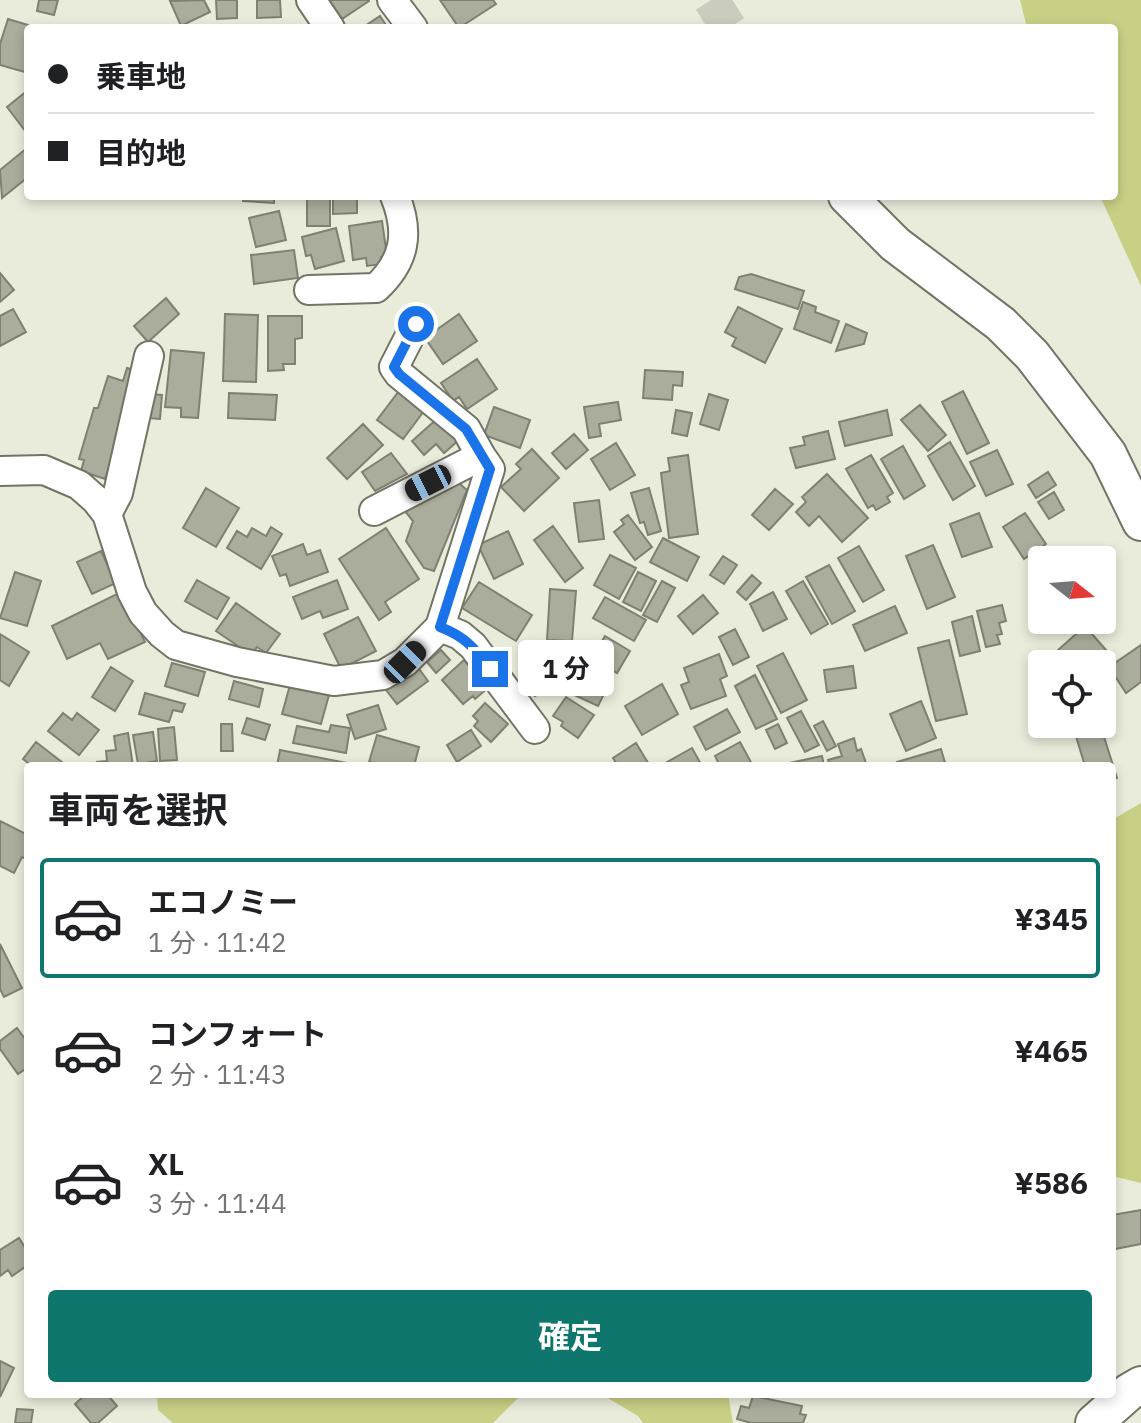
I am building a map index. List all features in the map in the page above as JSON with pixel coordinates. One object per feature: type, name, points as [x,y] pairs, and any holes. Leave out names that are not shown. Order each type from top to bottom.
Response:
[{"type":"street","points":[[311,0],[327,24]]},
{"type":"street","points":[[392,0],[410,24]]},
{"type":"street","points":[[309,290],[376,288],[389,276],[402,253],[404,227],[396,200]]},
{"type":"street","points":[[851,200],[895,244],[1001,324],[1032,355],[1108,454],[1141,522]]},
{"type":"street","points":[[0,471],[44,470],[79,485],[107,514],[132,592],[143,613],[176,645],[237,662],[334,681],[383,675],[405,662],[440,627],[490,469],[466,429],[394,367],[416,324]]},
{"type":"street","points":[[107,514],[118,493],[149,356]]},
{"type":"street","points":[[374,511],[481,456]]},
{"type":"street","points":[[440,627],[460,635],[473,646],[535,729]]},
{"type":"street","points":[[1094,1423],[1141,1385]]},
{"type":"green space","points":[[1020,0],[1141,0],[1141,286],[1102,200],[1118,200],[1118,24],[1026,24]]},
{"type":"green space","points":[[1141,803],[1141,1183],[1116,1177],[1116,818]]},
{"type":"green space","points":[[157,1398],[518,1398],[493,1423],[173,1423],[158,1410]]},
{"type":"green space","points":[[608,1398],[729,1398],[733,1423],[643,1423],[638,1416]]},
{"type":"building","points":[[39,0],[58,0],[54,15],[37,11]]},
{"type":"building","points":[[204,0],[210,12],[180,24],[170,1]]},
{"type":"building","points":[[216,0],[237,0],[237,18],[217,19]]},
{"type":"building","points":[[257,0],[280,0],[281,17],[257,18]]},
{"type":"building","points":[[329,0],[369,0],[369,1],[342,19]]},
{"type":"building","points":[[440,0],[493,0],[496,4],[465,24],[456,24]]},
{"type":"building","points":[[380,16],[385,24],[368,24]]},
{"type":"building","points":[[8,19],[25,24],[24,72],[0,65],[0,44]]},
{"type":"building","points":[[24,93],[24,129],[7,107]]},
{"type":"building","points":[[24,150],[24,180],[2,198],[0,170]]},
{"type":"building","points":[[274,200],[274,203],[243,201]]},
{"type":"building","points":[[307,200],[330,200],[330,226],[307,226]]},
{"type":"building","points":[[333,200],[357,200],[357,213],[333,214]]},
{"type":"building","points":[[279,211],[286,240],[256,247],[249,218]]},
{"type":"building","points":[[382,221],[387,256],[381,257],[382,264],[367,266],[366,258],[353,260],[349,226]]},
{"type":"building","points":[[336,228],[344,261],[315,269],[311,255],[306,256],[302,237]]},
{"type":"building","points":[[294,250],[298,278],[254,284],[251,255]]},
{"type":"building","points":[[0,273],[14,290],[0,302]]},
{"type":"building","points":[[751,274],[804,291],[798,309],[735,289],[739,277]]},
{"type":"building","points":[[166,298],[179,314],[148,342],[134,326]]},
{"type":"building","points":[[803,302],[816,307],[815,312],[839,321],[831,343],[794,329]]},
{"type":"building","points":[[738,307],[782,329],[765,363],[732,346],[736,338],[725,332]]},
{"type":"building","points":[[13,309],[26,332],[0,346],[0,316]]},
{"type":"building","points":[[225,314],[258,315],[256,382],[223,381]]},
{"type":"building","points":[[459,314],[477,341],[443,364],[425,338]]},
{"type":"building","points":[[268,316],[302,316],[302,338],[295,339],[295,364],[283,364],[284,370],[268,371]]},
{"type":"building","points":[[846,324],[867,333],[864,344],[836,351]]},
{"type":"building","points":[[171,350],[204,353],[198,418],[181,417],[181,408],[165,407]]},
{"type":"building","points":[[477,359],[497,389],[467,409],[459,397],[453,401],[441,383]]},
{"type":"building","points":[[127,368],[134,370],[115,470],[109,468],[105,479],[81,471],[84,460],[79,459],[94,408],[98,408],[108,376],[123,381]]},
{"type":"building","points":[[645,370],[683,372],[682,386],[673,385],[672,400],[643,398]]},
{"type":"building","points":[[402,387],[427,407],[403,439],[377,420]]},
{"type":"building","points":[[963,391],[989,443],[967,454],[942,402]]},
{"type":"building","points":[[229,393],[277,395],[275,420],[228,418]]},
{"type":"building","points":[[151,394],[162,395],[160,419],[149,418]]},
{"type":"building","points":[[709,394],[728,400],[719,430],[700,424]]},
{"type":"building","points":[[618,402],[621,420],[599,424],[601,436],[589,438],[584,407]]},
{"type":"building","points":[[920,405],[946,435],[928,451],[901,420]]},
{"type":"building","points":[[494,407],[530,420],[520,448],[484,435]]},
{"type":"building","points":[[676,410],[692,413],[687,436],[672,433]]},
{"type":"building","points":[[887,410],[892,435],[845,446],[839,422]]},
{"type":"building","points":[[438,418],[458,441],[444,453],[436,444],[424,455],[412,441]]},
{"type":"building","points":[[363,424],[383,445],[347,479],[327,458]]},
{"type":"building","points":[[828,431],[835,459],[796,468],[790,448],[805,445],[803,437]]},
{"type":"building","points":[[574,434],[588,450],[566,469],[552,453]]},
{"type":"building","points":[[950,442],[975,486],[953,500],[928,456]]},
{"type":"building","points":[[616,443],[635,475],[610,490],[591,459]]},
{"type":"building","points":[[903,446],[925,486],[904,499],[881,459]]},
{"type":"building","points":[[532,449],[559,478],[524,511],[501,487],[521,469],[516,464]]},
{"type":"building","points":[[997,450],[1013,484],[986,496],[970,462]]},
{"type":"building","points":[[391,453],[407,474],[375,491],[362,472]]},
{"type":"building","points":[[688,455],[698,534],[669,538],[661,473],[670,471],[668,458]]},
{"type":"building","points":[[871,455],[893,493],[887,497],[890,502],[876,510],[873,505],[868,508],[846,469]]},
{"type":"building","points":[[1048,472],[1056,485],[1036,498],[1028,485]]},
{"type":"building","points":[[827,474],[868,518],[842,542],[819,516],[809,526],[796,512],[806,502],[802,497]]},
{"type":"building","points":[[453,478],[467,490],[434,571],[424,568],[406,541],[413,521],[400,505]]},
{"type":"building","points":[[206,488],[239,508],[216,547],[183,528]]},
{"type":"building","points":[[649,488],[661,531],[648,535],[644,522],[640,523],[631,493]]},
{"type":"building","points":[[775,489],[793,504],[769,530],[752,515]]},
{"type":"building","points":[[1054,492],[1064,510],[1049,519],[1038,502]]},
{"type":"building","points":[[599,500],[604,539],[579,542],[574,503]]},
{"type":"building","points":[[979,513],[992,547],[962,557],[950,524]]},
{"type":"building","points":[[1025,513],[1046,544],[1028,546],[1028,556],[1024,559],[1003,527]]},
{"type":"building","points":[[628,515],[652,547],[635,560],[614,532],[624,524],[621,520]]},
{"type":"building","points":[[553,526],[583,568],[565,582],[534,540]]},
{"type":"building","points":[[271,527],[282,534],[261,569],[227,548],[237,531],[247,537],[252,528],[266,536]]},
{"type":"building","points":[[386,528],[419,579],[385,602],[391,612],[379,620],[339,559]]},
{"type":"building","points":[[508,531],[523,564],[494,579],[478,545]]},
{"type":"building","points":[[663,538],[699,557],[687,581],[650,562]]},
{"type":"building","points":[[303,544],[307,555],[320,550],[328,572],[290,586],[286,574],[280,576],[272,556]]},
{"type":"building","points":[[933,545],[955,597],[927,609],[906,556]]},
{"type":"building","points":[[859,546],[884,590],[863,602],[838,558]]},
{"type":"building","points":[[101,551],[116,583],[92,594],[77,562]]},
{"type":"building","points":[[610,555],[636,568],[619,599],[594,585]]},
{"type":"building","points":[[723,556],[737,565],[724,584],[710,575]]},
{"type":"building","points":[[829,565],[855,611],[832,624],[806,577]]},
{"type":"building","points":[[15,572],[41,581],[27,626],[0,618]]},
{"type":"building","points":[[638,572],[656,581],[641,611],[623,602]]},
{"type":"building","points":[[752,575],[761,583],[746,600],[737,592]]},
{"type":"building","points":[[197,580],[229,598],[217,619],[185,601]]},
{"type":"building","points":[[337,580],[348,609],[323,618],[320,611],[302,619],[293,597]]},
{"type":"building","points":[[662,581],[675,588],[657,622],[643,615]]},
{"type":"building","points":[[803,581],[828,624],[811,634],[786,591]]},
{"type":"building","points":[[479,582],[532,615],[516,641],[462,608]]},
{"type":"building","points":[[550,589],[576,591],[572,641],[547,640]]},
{"type":"building","points":[[121,592],[145,642],[108,659],[100,643],[67,659],[52,626]]},
{"type":"building","points":[[773,592],[787,619],[763,631],[750,604]]},
{"type":"building","points":[[703,595],[718,613],[693,634],[678,616]]},
{"type":"building","points":[[605,597],[646,620],[634,641],[593,618]]},
{"type":"building","points":[[236,603],[280,634],[266,653],[257,647],[251,655],[216,631]]},
{"type":"building","points":[[1002,605],[1006,621],[999,623],[1002,634],[997,635],[1000,644],[986,647],[977,611]]},
{"type":"building","points":[[895,606],[907,633],[865,651],[853,625]]},
{"type":"building","points":[[972,616],[980,651],[960,656],[952,622]]},
{"type":"building","points":[[358,617],[376,651],[341,669],[324,634]]},
{"type":"building","points":[[735,629],[749,657],[733,665],[719,637]]},
{"type":"building","points":[[0,634],[29,652],[9,686],[0,680]]},
{"type":"building","points":[[1076,634],[1092,634],[1106,650],[1058,650]]},
{"type":"building","points":[[605,636],[630,651],[617,673],[592,658]]},
{"type":"building","points":[[949,640],[967,714],[936,721],[918,648]]},
{"type":"building","points":[[546,645],[566,674],[535,696],[519,672],[531,665],[526,658]]},
{"type":"building","points":[[1141,645],[1141,682],[1126,693],[1116,678],[1116,662]]},
{"type":"building","points":[[441,650],[450,660],[436,673],[427,662]]},
{"type":"building","points":[[783,653],[807,700],[781,713],[757,666]]},
{"type":"building","points":[[719,654],[727,676],[720,679],[726,696],[691,709],[681,685],[689,682],[684,668]]},
{"type":"building","points":[[464,660],[488,688],[463,704],[442,680]]},
{"type":"building","points":[[172,663],[205,672],[198,696],[165,686]]},
{"type":"building","points":[[417,666],[428,681],[397,704],[386,690]]},
{"type":"building","points":[[853,666],[856,688],[827,692],[824,670]]},
{"type":"building","points":[[111,667],[133,681],[115,711],[92,697]]},
{"type":"building","points":[[584,668],[611,680],[598,706],[572,694]]},
{"type":"building","points":[[755,675],[777,719],[756,729],[735,686]]},
{"type":"building","points":[[234,681],[263,689],[259,707],[229,699]]},
{"type":"building","points":[[662,684],[678,714],[642,735],[625,706]]},
{"type":"building","points":[[290,685],[329,695],[321,724],[282,714]]},
{"type":"building","points":[[145,693],[185,704],[182,712],[173,710],[169,722],[139,714]]},
{"type":"building","points":[[566,697],[594,715],[578,738],[553,716]]},
{"type":"building","points":[[921,701],[936,738],[906,751],[890,714]]},
{"type":"building","points":[[485,703],[508,724],[491,742],[474,726],[478,721],[473,716]]},
{"type":"building","points":[[378,705],[386,729],[355,739],[347,715]]},
{"type":"building","points":[[727,709],[740,732],[706,750],[694,727]]},
{"type":"building","points":[[801,711],[819,745],[805,752],[787,718]]},
{"type":"building","points":[[63,713],[72,720],[77,713],[99,730],[79,755],[48,731]]},
{"type":"building","points":[[247,718],[270,725],[265,740],[242,733]]},
{"type":"building","points":[[823,721],[836,746],[827,751],[814,726]]},
{"type":"building","points":[[221,724],[232,724],[233,751],[221,751]]},
{"type":"building","points":[[778,724],[787,743],[775,749],[766,730]]},
{"type":"building","points":[[331,725],[350,728],[346,753],[293,743],[297,726],[329,732]]},
{"type":"building","points":[[174,727],[177,760],[160,761],[158,729]]},
{"type":"building","points":[[471,730],[481,746],[457,762],[447,745]]},
{"type":"building","points":[[153,732],[157,761],[138,762],[133,735]]},
{"type":"building","points":[[128,733],[132,762],[97,762],[107,761],[106,751],[116,750],[114,736]]},
{"type":"building","points":[[377,735],[419,747],[415,762],[369,762]]},
{"type":"building","points":[[854,738],[857,751],[861,749],[866,762],[829,762],[842,756],[838,744]]},
{"type":"building","points":[[1077,738],[1104,738],[1112,762],[1084,762]]},
{"type":"building","points":[[36,742],[62,762],[27,762],[23,759]]},
{"type":"building","points":[[740,742],[751,762],[718,762],[715,756]]},
{"type":"building","points":[[636,743],[648,762],[616,762],[613,758]]},
{"type":"building","points":[[692,748],[700,762],[667,762]]},
{"type":"building","points":[[941,749],[945,762],[897,762]]},
{"type":"building","points":[[280,750],[342,762],[278,762]]},
{"type":"building","points":[[822,756],[823,762],[794,762]]},
{"type":"building","points":[[0,821],[24,833],[24,858],[14,873],[0,866]]},
{"type":"building","points":[[0,944],[22,988],[4,997],[0,989]]},
{"type":"building","points":[[17,1028],[24,1038],[24,1070],[18,1074],[0,1049],[0,1041]]},
{"type":"building","points":[[1141,1210],[1141,1244],[1116,1249],[1116,1214]]},
{"type":"building","points":[[19,1238],[24,1246],[24,1268],[12,1276],[8,1270],[0,1276],[0,1250]]},
{"type":"building","points":[[0,1361],[14,1368],[0,1397]]},
{"type":"building","points":[[82,1398],[110,1398],[117,1406],[98,1423],[91,1423],[75,1404]]},
{"type":"building","points":[[752,1398],[763,1398],[802,1406],[800,1414],[806,1415],[803,1423],[751,1423],[737,1419],[741,1406],[749,1408]]},
{"type":"building","points":[[17,1409],[33,1410],[31,1423],[15,1423]]},
{"type":"tunnel","points":[[711,0],[726,24]]},
{"type":"route","points":[[416,324],[394,367],[466,429],[490,469],[440,627],[460,635],[473,646],[490,669]]}]
